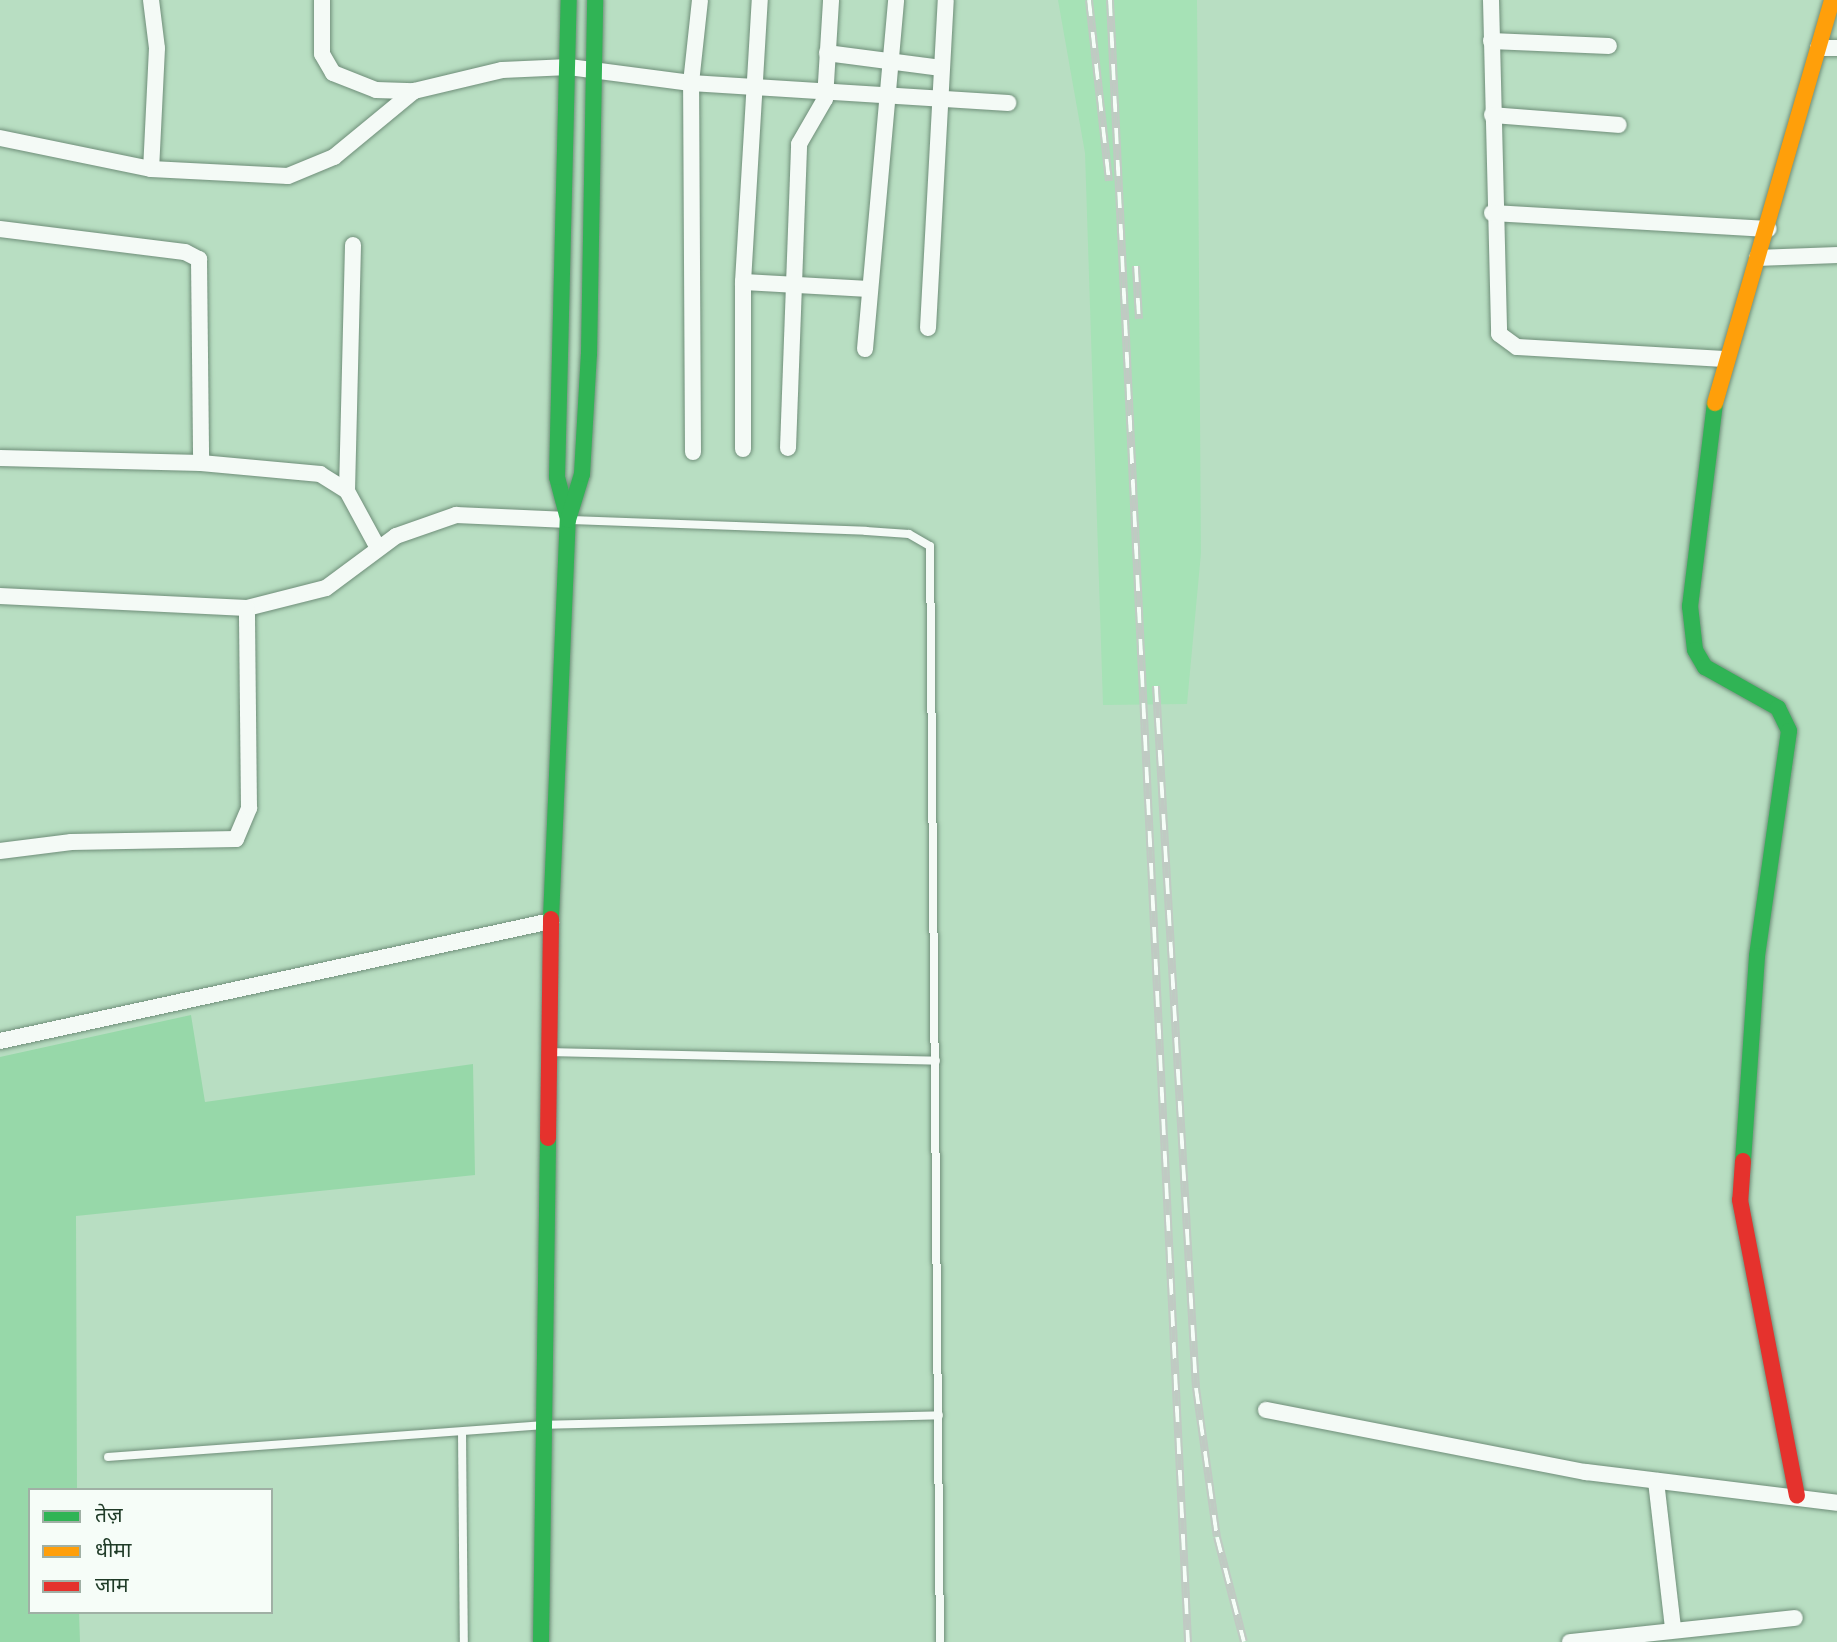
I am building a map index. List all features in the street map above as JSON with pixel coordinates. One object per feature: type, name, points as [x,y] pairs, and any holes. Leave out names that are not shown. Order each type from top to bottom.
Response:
[{"type":"main road","points":[[568,520],[557,477],[569,0]]},
{"type":"main road","points":[[541,1642],[541,1425],[551,921],[568,520],[582,474],[589,367],[595,0]]},
{"type":"main road","points":[[1797,1496],[1740,1200],[1757,957],[1789,731],[1778,708],[1705,667],[1691,635],[1708,444],[1726,359],[1757,258],[1769,229],[1832,0]]},
{"type":"street","points":[[151,0],[157,48],[151,169]]},
{"type":"street","points":[[322,0],[322,54],[333,73],[376,90],[414,91],[502,69],[569,67],[594,75],[691,83],[1008,103]]},
{"type":"street","points":[[693,452],[691,83],[700,0]]},
{"type":"street","points":[[743,449],[743,282],[752,87],[760,0]]},
{"type":"street","points":[[788,448],[791,285],[799,144],[826,93],[831,0]]},
{"type":"street","points":[[865,349],[896,0]]},
{"type":"street","points":[[928,328],[946,0]]},
{"type":"street","points":[[1491,0],[1494,321],[1507,344],[1726,359]]},
{"type":"street","points":[[1491,41],[1609,46]]},
{"type":"street","points":[[1818,48],[1837,48]]},
{"type":"street","points":[[827,53],[942,68]]},
{"type":"street","points":[[0,138],[151,169],[266,178],[305,171],[334,157],[414,91]]},
{"type":"street","points":[[1492,114],[1619,125]]},
{"type":"street","points":[[1492,213],[1769,229]]},
{"type":"street","points":[[0,229],[186,252],[199,259],[201,463]]},
{"type":"street","points":[[353,245],[348,491],[378,548]]},
{"type":"street","points":[[1757,258],[1837,255]]},
{"type":"street","points":[[743,282],[870,289]]},
{"type":"street","points":[[0,458],[201,463],[320,474],[348,491]]},
{"type":"street","points":[[0,596],[247,608],[326,588],[378,548],[417,526],[456,515],[568,520]]},
{"type":"street","points":[[0,852],[71,842],[236,839],[249,808],[247,608]]},
{"type":"street","points":[[0,1041],[551,921]]},
{"type":"street","points":[[1266,1410],[1656,1481],[1797,1496],[1837,1503]]},
{"type":"street","points":[[1656,1481],[1684,1633]]},
{"type":"street","points":[[1570,1642],[1684,1633],[1795,1618]]},
{"type":"lane","points":[[568,520],[909,534],[930,546],[940,1642]]},
{"type":"lane","points":[[549,1052],[936,1060]]},
{"type":"lane","points":[[108,1457],[541,1425],[939,1415]]},
{"type":"lane","points":[[462,1432],[464,1642]]},
{"type":"shaded area","points":[[1058,0],[1197,0],[1201,553],[1187,704],[1103,705],[1085,153]]},
{"type":"shaded area","points":[[191,1015],[205,1102],[473,1064],[475,1175],[76,1216],[77,1488],[28,1488],[28,1614],[79,1614],[80,1642],[0,1642],[0,1057]]},
{"type":"railway","points":[[1089,0],[1109,181]]},
{"type":"railway","points":[[1110,0],[1188,1642]]},
{"type":"railway","points":[[1136,266],[1139,319]]},
{"type":"railway","points":[[1156,686],[1196,1388],[1217,1537],[1244,1642]]},
{"type":"traffic: fast","points":[[568,519],[557,477],[569,0]]},
{"type":"traffic: fast","points":[[551,919],[568,520],[582,474],[589,354],[595,0]]},
{"type":"traffic: fast","points":[[1715,403],[1690,606],[1695,650],[1705,667],[1778,708],[1789,731],[1757,956],[1743,1161]]},
{"type":"traffic: fast","points":[[541,1642],[548,1138]]},
{"type":"traffic: slow","points":[[1715,403],[1832,0]]},
{"type":"traffic: jam","points":[[548,1138],[551,919]]},
{"type":"traffic: jam","points":[[1743,1161],[1740,1200],[1797,1496]]}]
